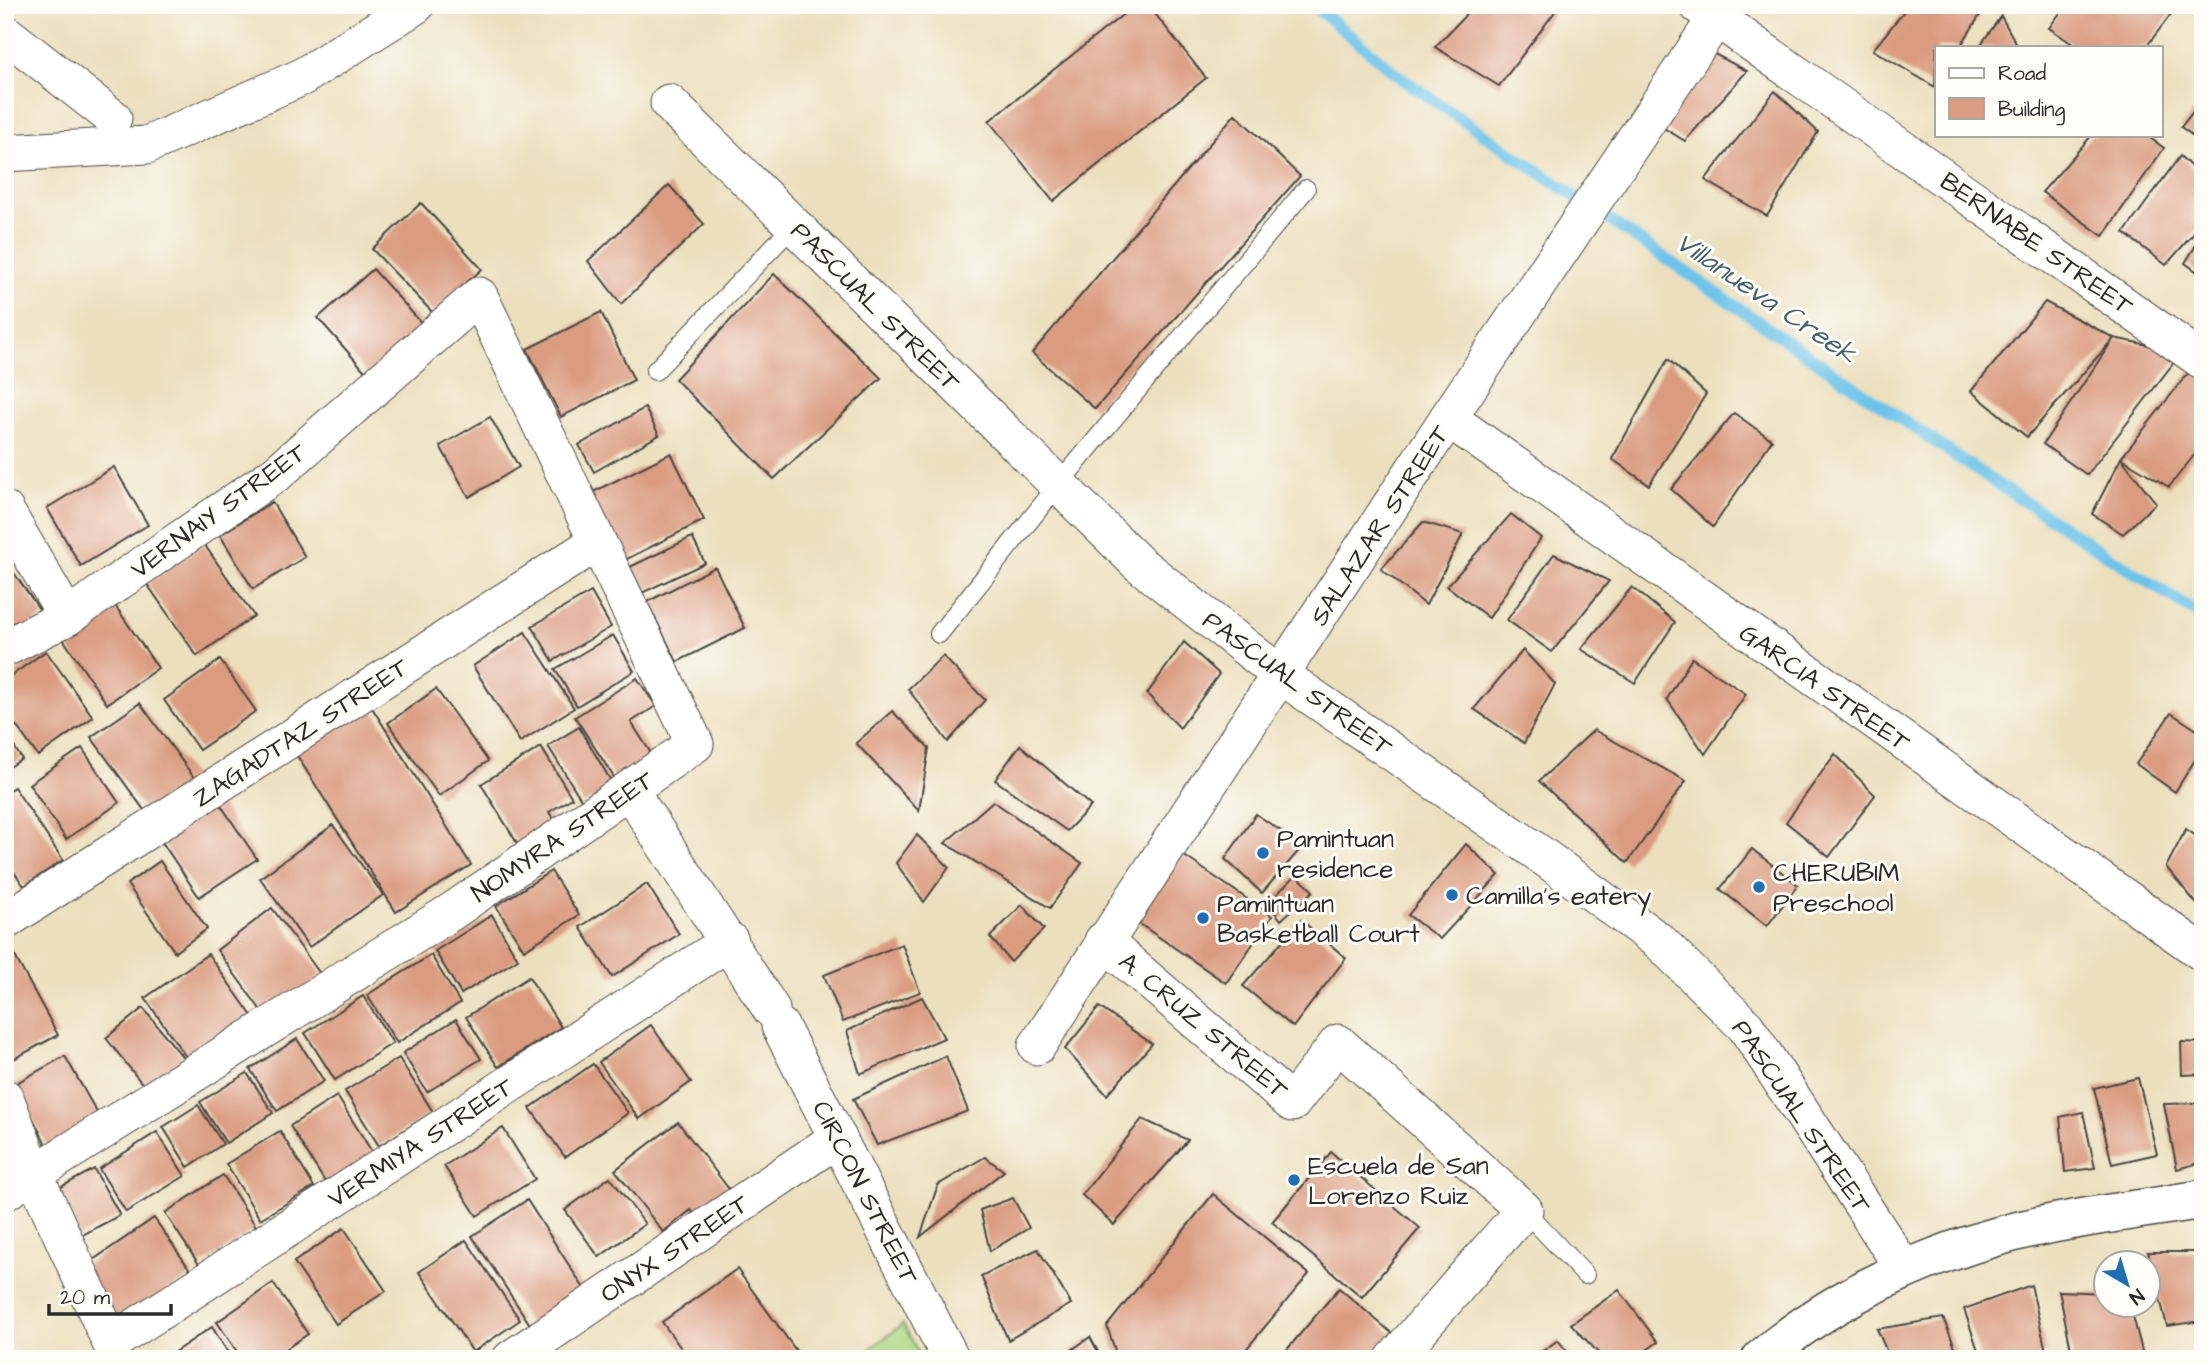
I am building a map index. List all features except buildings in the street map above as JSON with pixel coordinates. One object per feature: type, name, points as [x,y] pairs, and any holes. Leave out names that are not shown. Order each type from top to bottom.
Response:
[{"type":"street","points":[[5,153],[147,145],[302,76],[416,5]]},
{"type":"street","name":"SALAZAR STREET","points":[[1037,1046],[1103,941],[1282,676],[1448,418],[1608,178],[1713,9]]},
{"type":"street","name":"BERNABE STREET","points":[[1713,9],[2203,361]]},
{"type":"street","points":[[5,33],[113,118]]},
{"type":"street","name":"PASCUAL STREET","points":[[669,103],[1138,563],[1282,676],[1537,852],[1660,942],[1746,1027],[1905,1269]]},
{"type":"street","name":"NOMYRA STREET","points":[[20,1184],[452,912],[695,744],[479,296]]},
{"type":"street","name":"VERNAIY STREET","points":[[5,648],[67,617],[277,472],[479,296]]},
{"type":"street","name":"GARCIA STREET","points":[[1448,418],[2203,953]]},
{"type":"street","points":[[5,510],[67,617]]},
{"type":"street","name":"ZAGADTAZ STREET","points":[[5,921],[596,543]]},
{"type":"street","name":"CIRCON STREET","points":[[630,791],[730,941],[776,1017],[951,1359]]},
{"type":"street","name":"VERMIYA STREET","points":[[20,1184],[111,1343],[730,941]]},
{"type":"street","name":"A. CRUZ STREET","points":[[1103,941],[1293,1103],[1338,1043],[1524,1210]]},
{"type":"street","points":[[5,1098],[20,1184]]},
{"type":"street","name":"ONYX STREET","points":[[517,1357],[838,1138]]},
{"type":"street","points":[[1760,1359],[1791,1332],[1905,1269],[2017,1231],[2203,1199]]},
{"type":"street","points":[[1394,1359],[1524,1210]]},
{"type":"lane","points":[[939,634],[1058,485],[1306,189]]},
{"type":"lane","points":[[655,371],[794,225]]},
{"type":"lane","points":[[1524,1210],[1585,1275]]},
{"type":"green space","points":[[903,1324],[922,1359],[857,1359]]},
{"type":"waterway","name":"Villanueva Creek","points":[[1313,5],[1404,80],[1988,478],[2203,617]]},
{"type":"place","name":"Pamintuan residence","points":[[1263,853]]},
{"type":"place","name":"CHERUBIM Preschool","points":[[1759,887]]},
{"type":"place","name":"Camilla's eatery","points":[[1452,895]]},
{"type":"place","name":"Pamintuan Basketball Court","points":[[1203,918]]},
{"type":"place","name":"Escuela de San Lorenzo Ruiz","points":[[1294,1180]]}]
